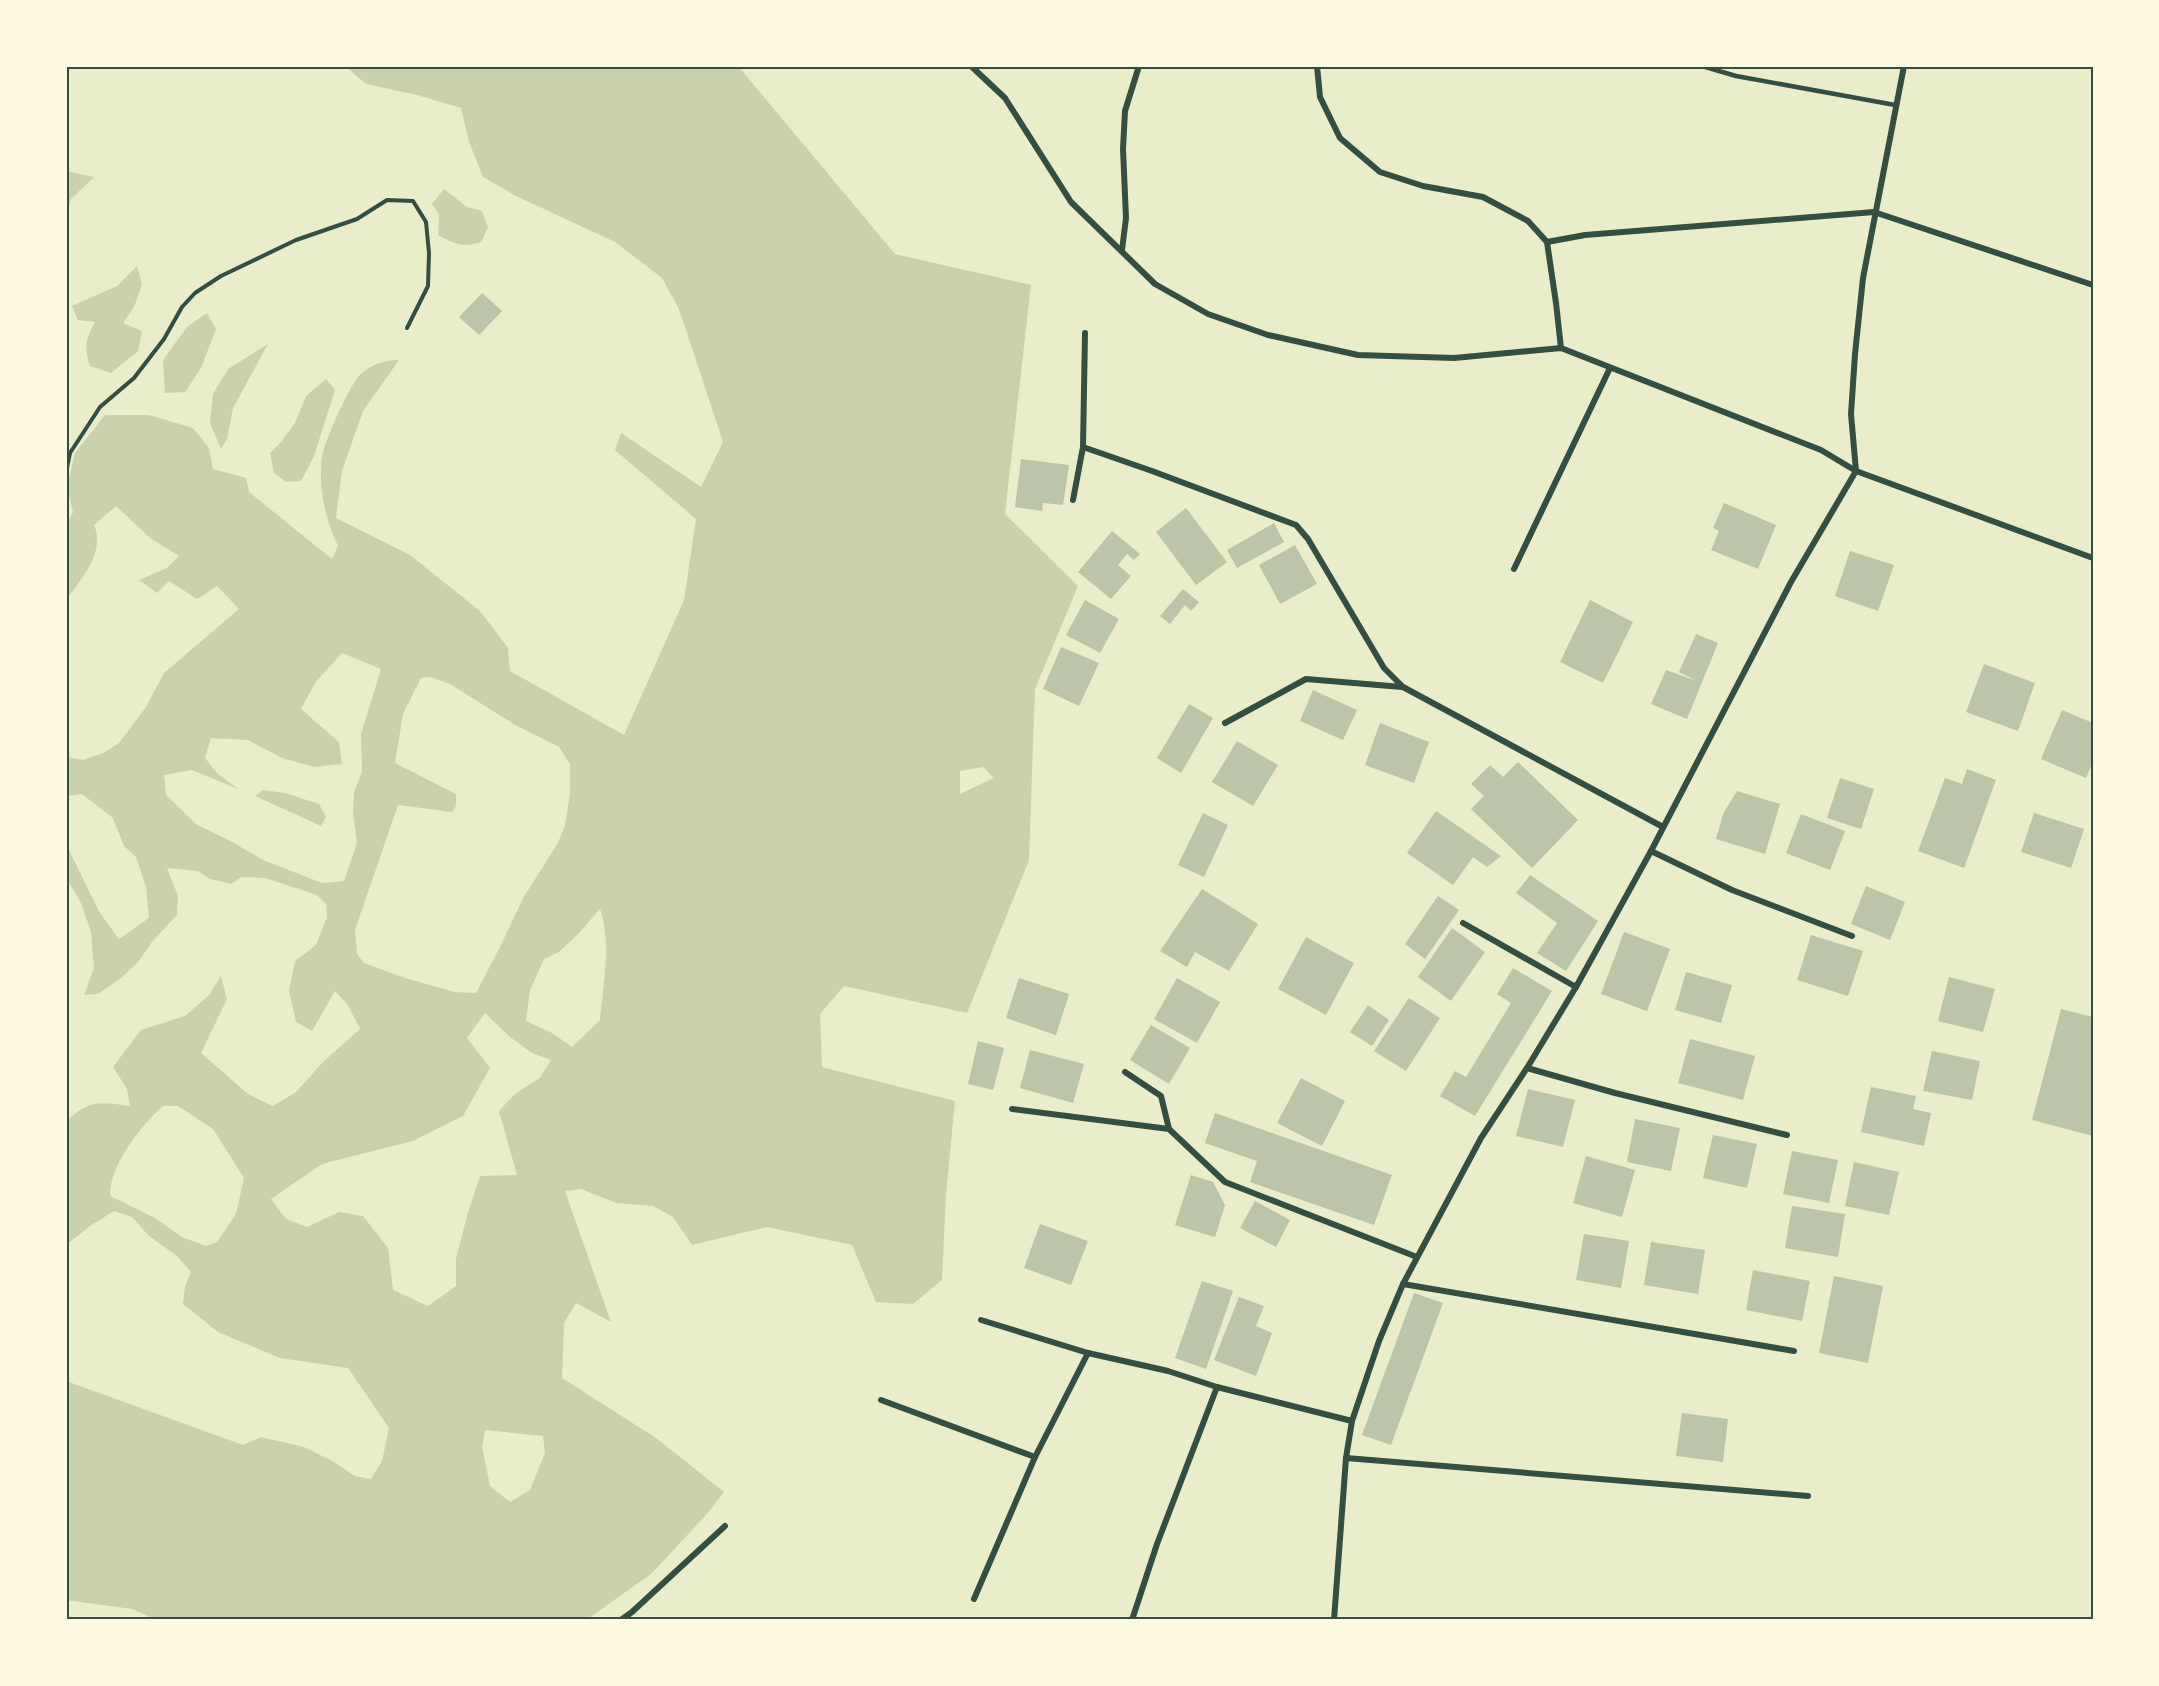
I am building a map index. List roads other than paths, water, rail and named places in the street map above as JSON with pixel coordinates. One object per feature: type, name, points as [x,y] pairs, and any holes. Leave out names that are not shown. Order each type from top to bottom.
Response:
[{"type":"street","points":[[970,66],[1005,98],[1071,202],[1155,284],[1208,314],[1268,335],[1358,355],[1454,358],[1561,348],[1821,450],[1856,471],[2093,558]]},
{"type":"street","points":[[1122,250],[1126,218],[1125,111],[1139,66]]},
{"type":"street","points":[[1317,66],[1320,97],[1340,138],[1380,172],[1423,186],[1483,197],[1528,221],[1547,242],[1561,348]]},
{"type":"street","points":[[1334,1620],[1346,1458],[1352,1421],[1379,1341],[1403,1284],[1481,1138],[1576,987],[1651,851],[1791,582],[1856,471],[1851,414],[1863,278],[1904,66]]},
{"type":"street","points":[[1547,242],[1585,235],[1874,212],[2093,285]]},
{"type":"street","points":[[1073,500],[1083,447],[1085,333]]},
{"type":"street","points":[[1514,569],[1610,368]]},
{"type":"street","points":[[1083,447],[1184,482],[1296,525],[1308,539],[1384,668],[1403,687],[1663,827]]},
{"type":"street","points":[[1225,723],[1306,679],[1403,687]]},
{"type":"street","points":[[1651,851],[1732,890],[1852,936]]},
{"type":"street","points":[[1463,923],[1576,987]]},
{"type":"street","points":[[1527,1068],[1615,1093],[1787,1135]]},
{"type":"street","points":[[1125,1072],[1161,1096],[1169,1129],[1226,1182],[1417,1257]]},
{"type":"street","points":[[1012,1109],[1169,1129]]},
{"type":"street","points":[[1403,1284],[1794,1351]]},
{"type":"street","points":[[981,1320],[1088,1353],[1168,1371],[1217,1387],[1352,1421]]},
{"type":"street","points":[[974,1599],[1035,1457],[1088,1353]]},
{"type":"street","points":[[1132,1620],[1157,1544],[1217,1387]]},
{"type":"street","points":[[881,1400],[1035,1457]]},
{"type":"street","points":[[1346,1458],[1808,1496]]},
{"type":"street","points":[[621,1620],[725,1526]]},
{"type":"lane","points":[[1702,66],[1736,76],[1895,105]]}]
